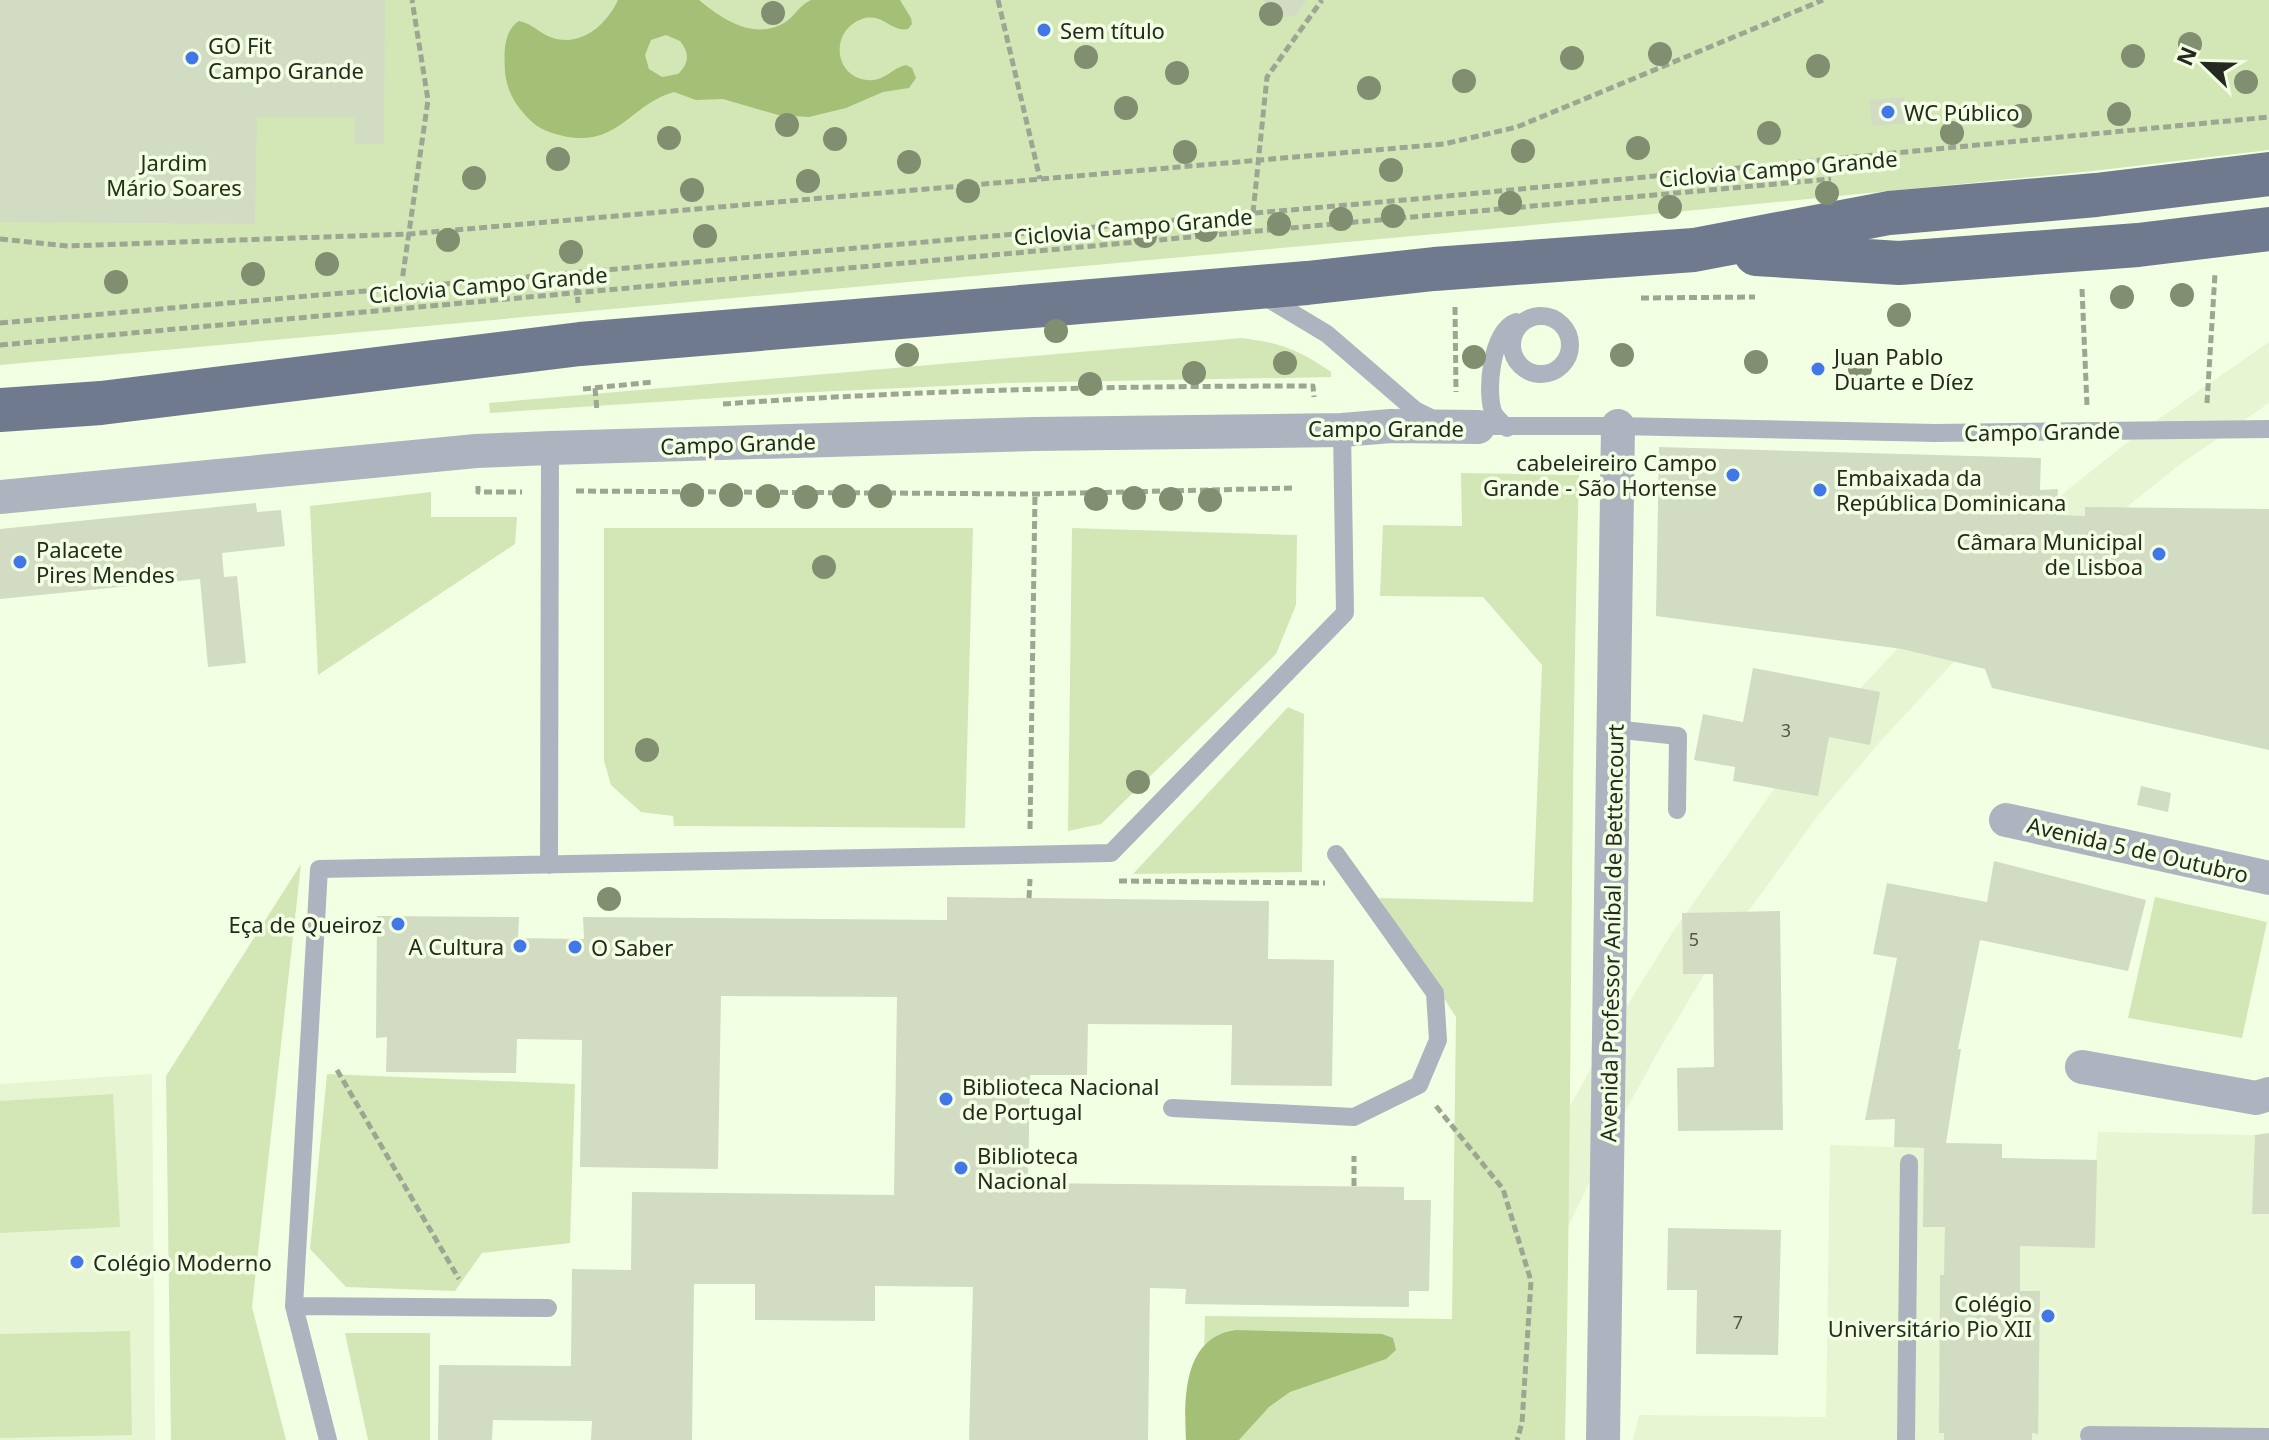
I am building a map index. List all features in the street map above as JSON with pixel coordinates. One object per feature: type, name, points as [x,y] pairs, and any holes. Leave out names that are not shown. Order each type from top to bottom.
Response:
[{"type":"main road","points":[[0,410],[101,403],[580,344],[1694,250],[1889,213],[2096,195],[2269,174]]},
{"type":"main road","points":[[1694,250],[1899,263],[2138,245],[2269,229]]},
{"type":"street","name":"Campo Grande","points":[[0,497],[476,451],[1035,434],[1342,430],[1391,426],[1493,428]]},
{"type":"street","name":"Avenida Professor Aníbal de Bettencourt","points":[[1603,1440],[1618,426]]},
{"type":"street","name":"Avenida 5 de Outubro","points":[[2006,820],[2269,878]]},
{"type":"street","points":[[2082,1067],[2256,1098],[2269,1094]]},
{"type":"lane","name":"Campo Grande","points":[[1249,287],[1327,334],[1415,410],[1435,420],[1493,428],[1618,426],[1935,433],[2269,429]]},
{"type":"lane","points":[[1493,428],[1492,358],[1497,341],[1509,324],[1538,316]]},
{"type":"lane","points":[[328,1440],[294,1306],[319,869],[1111,853],[1345,613],[1342,430]]},
{"type":"lane","points":[[549,865],[550,448]]},
{"type":"lane","points":[[1614,729],[1678,736],[1677,810]]},
{"type":"lane","points":[[1172,1108],[1354,1117],[1419,1085],[1438,1040],[1435,993],[1336,854]]},
{"type":"lane","points":[[1906,1440],[1909,1163]]},
{"type":"lane","points":[[294,1306],[548,1308]]},
{"type":"lane","points":[[2089,1435],[2269,1437]]},
{"type":"path","points":[[401,288],[428,100],[412,0]]},
{"type":"path","points":[[998,0],[1040,179]]},
{"type":"path","points":[[1253,213],[1267,77],[1322,0]]},
{"type":"path","points":[[0,239],[68,246],[409,234],[1444,144],[1517,127],[1823,0]]},
{"type":"path","points":[[0,323],[1253,213],[2269,117]]},
{"type":"path","name":"Ciclovia Campo Grande","points":[[0,345],[1839,178]]},
{"type":"path","points":[[2207,407],[2215,269]]},
{"type":"path","points":[[2081,281],[2087,406],[2102,407]]},
{"type":"path","points":[[583,389],[657,382]]},
{"type":"path","points":[[719,404],[840,395],[1313,386],[1314,408]]},
{"type":"path","points":[[582,414],[598,413],[595,388]]},
{"type":"path","points":[[1314,400],[1327,399]]},
{"type":"path","points":[[1030,812],[1035,494]]},
{"type":"path","points":[[1030,880],[1045,880]]},
{"type":"path","points":[[1107,880],[1357,883]]},
{"type":"path","points":[[308,1021],[475,1307]]},
{"type":"path","points":[[1419,1085],[1503,1189],[1531,1281],[1522,1423],[1517,1440]]},
{"type":"path","points":[[1354,1156],[1354,1186]]},
{"type":"shaded area","points":[[618,0],[699,0],[740,26],[764,29],[787,21],[811,0],[900,0],[911,18],[912,24],[908,29],[897,28],[876,18],[862,19],[844,33],[840,52],[842,62],[856,77],[867,80],[878,79],[906,65],[912,68],[916,78],[909,88],[883,92],[846,108],[809,117],[778,115],[723,99],[696,100],[674,92],[598,136],[563,136],[537,126],[520,109],[508,86],[505,51],[510,31],[519,21],[553,38],[574,39],[600,25]],"holes":[[[666,35],[680,41],[687,58],[678,74],[662,77],[649,69],[645,55],[651,40]]]},
{"type":"shaded area","points":[[2269,342],[2269,403],[2178,466],[2021,597],[1950,666],[1819,814],[1713,960],[1613,1134],[1569,1225],[1435,1440],[1568,1110],[1612,1030],[1672,933],[1779,782],[1841,709],[1915,630],[1987,560],[2148,426]]},
{"type":"shaded area","name":"Colégio Moderno","points":[[152,1074],[155,1440],[0,1440],[0,1084]]},
{"type":"shaded area","name":"Colégio Universitário Pio XII","points":[[2098,1132],[2255,1135],[2252,1213],[2269,1214],[2269,1440],[1633,1440],[1639,1415],[1826,1417],[1830,1145],[1924,1148],[1947,1147],[1946,1143],[2002,1144],[2002,1158],[2096,1160]]},
{"type":"shaded area","points":[[1236,1330],[1382,1334],[1393,1338],[1396,1350],[1386,1359],[1290,1392],[1269,1407],[1239,1440],[1186,1440],[1187,1389],[1196,1357],[1206,1344],[1219,1335]]},
{"type":"green space","name":"Jardim Mário Soares","points":[[0,0],[2269,0],[2269,150],[2093,171],[1665,213],[0,365]]},
{"type":"green space","points":[[1242,338],[1268,342],[1299,353],[1331,372],[1331,377],[1008,383],[490,413],[489,403]]},
{"type":"green space","points":[[1461,473],[1579,475],[1565,1440],[1202,1440],[1205,1316],[1452,1319],[1456,1017],[1379,898],[1533,902],[1542,665],[1483,597],[1380,596],[1383,525],[1462,526]]},
{"type":"green space","points":[[431,492],[431,517],[517,517],[515,544],[318,675],[310,506]]},
{"type":"green space","points":[[604,528],[973,528],[965,828],[674,826],[673,816],[641,812],[611,785],[604,761]]},
{"type":"green space","points":[[1072,528],[1297,535],[1296,605],[1276,654],[1101,824],[1068,831]]},
{"type":"green space","points":[[1288,707],[1304,714],[1302,872],[1133,874]]},
{"type":"green space","points":[[301,864],[252,1307],[286,1440],[171,1440],[166,1076]]},
{"type":"green space","points":[[2155,897],[2267,922],[2242,1038],[2128,1018]]},
{"type":"green space","points":[[327,1074],[575,1084],[570,1243],[482,1253],[455,1291],[346,1287],[310,1249]]},
{"type":"green space","points":[[113,1094],[120,1227],[0,1233],[0,1101]]},
{"type":"green space","points":[[130,1331],[132,1435],[0,1438],[0,1334]]},
{"type":"green space","points":[[345,1333],[430,1333],[430,1440],[368,1440]]},
{"type":"building","name":"GO Fit Campo Grande","points":[[0,0],[385,0],[384,144],[355,144],[355,117],[257,117],[255,224],[0,222]]},
{"type":"building","points":[[1264,0],[1305,0],[1305,3],[1295,16],[1278,18],[1265,7]]},
{"type":"building","name":"WC Público","points":[[1904,97],[1907,123],[1872,126],[1870,100]]},
{"type":"building","points":[[1659,447],[2041,458],[2040,490],[2058,489],[2056,515],[2085,516],[2085,507],[2269,509],[2269,750],[1992,688],[1985,669],[1902,649],[1656,616]]},
{"type":"building","points":[[256,503],[257,512],[281,510],[285,546],[222,553],[224,577],[237,576],[246,663],[208,667],[200,579],[0,599],[0,529]]},
{"type":"building","points":[[1753,668],[1880,692],[1870,745],[1829,737],[1818,796],[1733,781],[1735,767],[1694,760],[1703,714],[1743,722]]},
{"type":"building","points":[[2141,786],[2171,793],[2168,812],[2137,805]]},
{"type":"building","points":[[1994,861],[2146,900],[2128,971],[1980,940],[1958,1049],[1961,1049],[1946,1143],[2002,1144],[2002,1158],[2097,1160],[2095,1248],[2020,1246],[2020,1291],[2040,1291],[2038,1434],[2032,1433],[2032,1440],[1944,1440],[1944,1433],[1939,1433],[1940,1275],[1944,1275],[1945,1227],[1923,1227],[1924,1148],[1894,1147],[1895,1119],[1865,1120],[1897,958],[1873,954],[1887,883],[1987,902]]},
{"type":"building","name":"Biblioteca Nacional","points":[[947,897],[1269,901],[1268,959],[1334,960],[1332,1086],[1231,1085],[1232,1025],[1088,1024],[1087,1075],[1030,1075],[1028,1183],[1404,1187],[1404,1200],[1431,1200],[1429,1291],[1409,1291],[1409,1307],[1185,1304],[1186,1289],[1150,1288],[1148,1440],[969,1440],[973,1287],[875,1286],[875,1321],[755,1320],[755,1284],[694,1284],[692,1440],[591,1440],[592,1421],[493,1420],[492,1440],[438,1440],[439,1365],[571,1366],[572,1269],[631,1270],[632,1192],[894,1195],[897,997],[721,996],[718,1169],[580,1167],[582,1040],[517,1039],[516,1073],[386,1072],[387,1037],[376,1038],[377,916],[519,917],[518,938],[584,939],[583,917],[947,920]]},
{"type":"building","points":[[1780,911],[1783,1130],[1678,1131],[1677,1068],[1714,1067],[1713,974],[1683,974],[1682,913]]},
{"type":"building","points":[[2269,1133],[2269,1214],[2252,1214],[2255,1135]]},
{"type":"building","points":[[1668,1228],[1781,1230],[1778,1355],[1696,1354],[1697,1290],[1667,1290]]},
{"type":"place","name":"Sem título","points":[[1044,30]]},
{"type":"place","name":"GO Fit Campo Grande","points":[[192,58]]},
{"type":"place","name":"WC Público","points":[[1888,112]]},
{"type":"place","name":"Juan Pablo Duarte e Díez","points":[[1818,369]]},
{"type":"place","name":"cabeleireiro Campo Grande - São Hortense","points":[[1733,475]]},
{"type":"place","name":"Embaixada da República Dominicana","points":[[1820,490]]},
{"type":"place","name":"Câmara Municipal de Lisboa","points":[[2159,554]]},
{"type":"place","name":"Palacete Pires Mendes","points":[[20,562]]},
{"type":"place","name":"Eça de Queiroz","points":[[398,924]]},
{"type":"place","name":"A Cultura","points":[[520,946]]},
{"type":"place","name":"O Saber","points":[[575,947]]},
{"type":"place","name":"Biblioteca Nacional de Portugal","points":[[946,1099]]},
{"type":"place","name":"Biblioteca Nacional","points":[[961,1168]]},
{"type":"place","name":"Colégio Moderno","points":[[77,1262]]},
{"type":"place","name":"Colégio Universitário Pio XII","points":[[2048,1316]]}]
